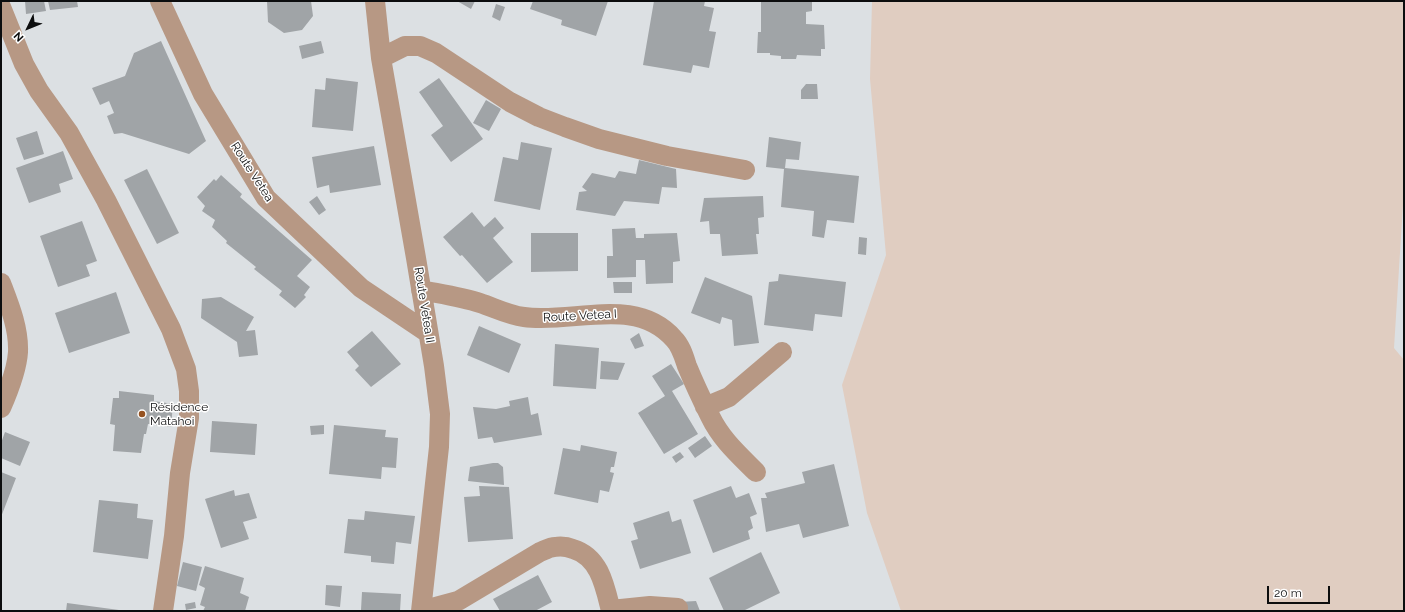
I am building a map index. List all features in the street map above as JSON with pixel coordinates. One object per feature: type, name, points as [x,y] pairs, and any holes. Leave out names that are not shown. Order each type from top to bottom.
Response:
[{"type":"street","name":"Route Vetea","points":[[160,1],[203,94],[266,198],[361,288],[428,334]]},
{"type":"street","name":"Route Vetea II","points":[[375,1],[381,58],[410,219],[440,414],[439,447],[421,611]]},
{"type":"street","points":[[1,7],[24,64],[39,91],[69,133],[113,214],[171,329],[186,369],[189,391],[189,418],[180,473],[174,536],[163,611]]},
{"type":"street","points":[[381,58],[405,46],[420,46],[442,57],[510,102],[565,128],[599,139],[668,156],[745,170]]},
{"type":"street","points":[[1,283],[15,326],[18,350],[16,363],[1,408]]},
{"type":"street","name":"Route Vetea I","points":[[421,290],[480,303],[502,312],[523,317],[548,319],[619,313],[637,316],[652,322],[664,329],[675,340],[719,433],[728,445],[756,472]]},
{"type":"street","points":[[706,406],[729,397],[782,352]]},
{"type":"street","points":[[421,611],[458,601],[540,552],[555,547],[569,548],[582,552],[592,560],[602,578],[611,611],[650,606],[678,608]]},
{"type":"shaded area","points":[[872,1],[1404,1],[1404,189],[1394,348],[1404,360],[1404,611],[901,611],[867,513],[842,385],[886,255],[870,79]]},
{"type":"building","points":[[25,1],[44,1],[46,11],[26,14]]},
{"type":"building","points":[[48,1],[77,1],[78,7],[50,10]]},
{"type":"building","points":[[267,1],[311,1],[313,16],[302,30],[284,33],[268,22]]},
{"type":"building","points":[[457,1],[475,1],[471,9]]},
{"type":"building","points":[[533,1],[608,1],[596,36],[561,25],[562,20],[530,9]]},
{"type":"building","points":[[654,1],[705,1],[704,6],[714,8],[709,31],[716,32],[709,68],[693,65],[691,73],[643,65]]},
{"type":"building","points":[[761,1],[812,1],[812,11],[806,12],[806,24],[824,25],[825,49],[821,49],[821,56],[797,55],[796,59],[781,59],[781,56],[770,55],[770,53],[757,53],[758,32],[761,32]]},
{"type":"building","points":[[496,4],[505,7],[500,21],[492,17]]},
{"type":"building","points":[[161,41],[206,141],[189,154],[122,133],[114,134],[107,116],[114,113],[109,101],[100,105],[92,88],[125,76],[134,53]]},
{"type":"building","points":[[321,41],[324,53],[302,59],[299,46]]},
{"type":"building","points":[[326,78],[358,82],[353,131],[312,127],[315,89],[325,90]]},
{"type":"building","points":[[439,78],[483,139],[451,162],[431,135],[443,126],[419,92]]},
{"type":"building","points":[[806,84],[817,84],[818,99],[801,99],[801,90]]},
{"type":"building","points":[[486,100],[501,109],[489,131],[473,123]]},
{"type":"building","points":[[37,131],[44,154],[24,160],[16,138]]},
{"type":"building","points":[[769,137],[801,142],[799,160],[786,159],[785,168],[859,176],[854,223],[827,220],[824,238],[812,236],[814,211],[781,207],[784,169],[766,167]]},
{"type":"building","points":[[521,142],[552,148],[540,210],[494,201],[503,157],[518,160]]},
{"type":"building","points":[[374,146],[381,185],[330,193],[329,185],[317,188],[312,157]]},
{"type":"building","points":[[63,151],[73,179],[59,184],[61,192],[29,203],[16,168]]},
{"type":"building","points":[[639,160],[676,169],[677,188],[662,187],[659,204],[624,201],[615,216],[576,210],[579,192],[587,191],[582,187],[592,173],[615,178],[619,171],[636,174]]},
{"type":"building","points":[[147,169],[179,233],[157,244],[124,180]]},
{"type":"building","points":[[221,175],[242,194],[240,197],[312,260],[297,276],[310,287],[304,295],[306,297],[295,308],[279,295],[282,291],[254,269],[256,267],[226,243],[227,241],[212,227],[215,220],[202,211],[205,206],[197,197],[214,179],[216,181]]},
{"type":"building","points":[[317,196],[326,210],[319,215],[309,202]]},
{"type":"building","points":[[763,196],[764,217],[758,218],[759,234],[756,234],[758,254],[722,256],[720,234],[710,234],[709,221],[700,222],[704,198]]},
{"type":"building","points":[[472,212],[484,227],[495,217],[504,228],[493,238],[513,262],[487,283],[462,255],[460,256],[443,237]]},
{"type":"building","points":[[82,221],[97,261],[86,265],[90,276],[58,287],[40,236]]},
{"type":"building","points":[[635,228],[636,238],[644,238],[644,234],[677,233],[680,261],[673,262],[673,283],[646,284],[645,260],[636,260],[636,277],[607,278],[607,256],[613,256],[612,229]]},
{"type":"building","points":[[531,233],[578,233],[578,271],[531,272]]},
{"type":"building","points":[[859,237],[867,238],[866,255],[858,254]]},
{"type":"building","points":[[779,274],[846,282],[842,317],[815,314],[813,331],[764,325],[769,282],[778,281]]},
{"type":"building","points":[[705,277],[752,296],[759,343],[734,346],[732,320],[722,317],[720,324],[691,313]]},
{"type":"building","points":[[613,282],[632,282],[632,293],[614,293]]},
{"type":"building","points":[[116,292],[130,333],[69,353],[55,313]]},
{"type":"building","points":[[221,297],[254,317],[246,331],[255,330],[258,355],[239,357],[237,342],[201,318],[202,299]]},
{"type":"building","points":[[479,326],[521,344],[509,373],[467,355]]},
{"type":"building","points":[[372,331],[401,364],[371,387],[355,370],[359,366],[347,352]]},
{"type":"building","points":[[639,333],[644,346],[635,349],[630,339]]},
{"type":"building","points":[[555,344],[599,348],[596,389],[553,386]]},
{"type":"building","points":[[601,361],[625,363],[618,380],[600,379]]},
{"type":"building","points":[[671,364],[684,384],[672,391],[698,434],[664,454],[638,413],[665,396],[652,376]]},
{"type":"building","name":"Résidence Matahoi","points":[[119,391],[154,395],[154,401],[173,404],[171,427],[148,424],[146,434],[144,434],[141,453],[113,451],[115,425],[110,424],[113,398],[119,398]]},
{"type":"building","points":[[528,397],[531,415],[538,413],[542,435],[494,443],[492,437],[478,439],[473,407],[496,409],[510,406],[509,401]]},
{"type":"building","points":[[212,421],[257,424],[255,455],[210,452]]},
{"type":"building","points":[[324,425],[324,434],[311,435],[310,426]]},
{"type":"building","points":[[334,425],[386,430],[385,437],[398,438],[396,468],[382,467],[381,479],[329,474]]},
{"type":"building","points":[[5,432],[30,442],[20,466],[1,458],[1,443]]},
{"type":"building","points":[[705,436],[712,446],[695,458],[688,448]]},
{"type":"building","points":[[581,445],[617,452],[614,467],[611,467],[610,472],[614,473],[609,492],[600,490],[598,503],[554,494],[563,448],[580,451]]},
{"type":"building","points":[[680,452],[684,457],[676,463],[672,457]]},
{"type":"building","points":[[498,463],[503,467],[504,485],[468,481],[470,467]]},
{"type":"building","points":[[834,464],[849,526],[803,538],[799,524],[766,532],[761,498],[767,498],[765,493],[805,483],[802,472]]},
{"type":"building","points":[[1,472],[16,478],[1,517]]},
{"type":"building","points":[[479,486],[509,487],[513,539],[468,542],[464,497],[480,496]]},
{"type":"building","points":[[731,486],[736,498],[749,493],[757,514],[750,517],[753,528],[748,531],[750,539],[713,553],[693,500]]},
{"type":"building","points":[[234,490],[235,496],[249,493],[257,518],[243,522],[249,539],[221,548],[205,499]]},
{"type":"building","points":[[99,500],[138,504],[137,518],[153,520],[148,559],[93,552]]},
{"type":"building","points":[[365,511],[415,516],[411,544],[396,542],[394,564],[371,562],[371,556],[344,553],[348,519],[364,520]]},
{"type":"building","points":[[669,511],[672,522],[681,519],[691,553],[640,569],[631,541],[638,539],[633,523]]},
{"type":"building","points":[[761,552],[780,593],[743,611],[724,611],[709,578]]},
{"type":"building","points":[[183,562],[202,567],[196,591],[177,586]]},
{"type":"building","points":[[205,566],[244,578],[240,593],[249,597],[245,611],[203,611],[205,607],[200,605],[205,588],[199,585]]},
{"type":"building","points":[[538,575],[552,602],[535,611],[500,611],[493,599]]},
{"type":"building","points":[[326,585],[342,586],[340,607],[325,605]]},
{"type":"building","points":[[362,592],[401,594],[400,611],[361,610]]},
{"type":"building","points":[[696,601],[700,611],[682,611],[679,602]]},
{"type":"building","points":[[195,602],[196,608],[186,610],[185,604]]},
{"type":"building","points":[[67,603],[119,610],[119,611],[66,611]]},
{"type":"place","name":"Résidence Matahoi","points":[[142,414]]}]
